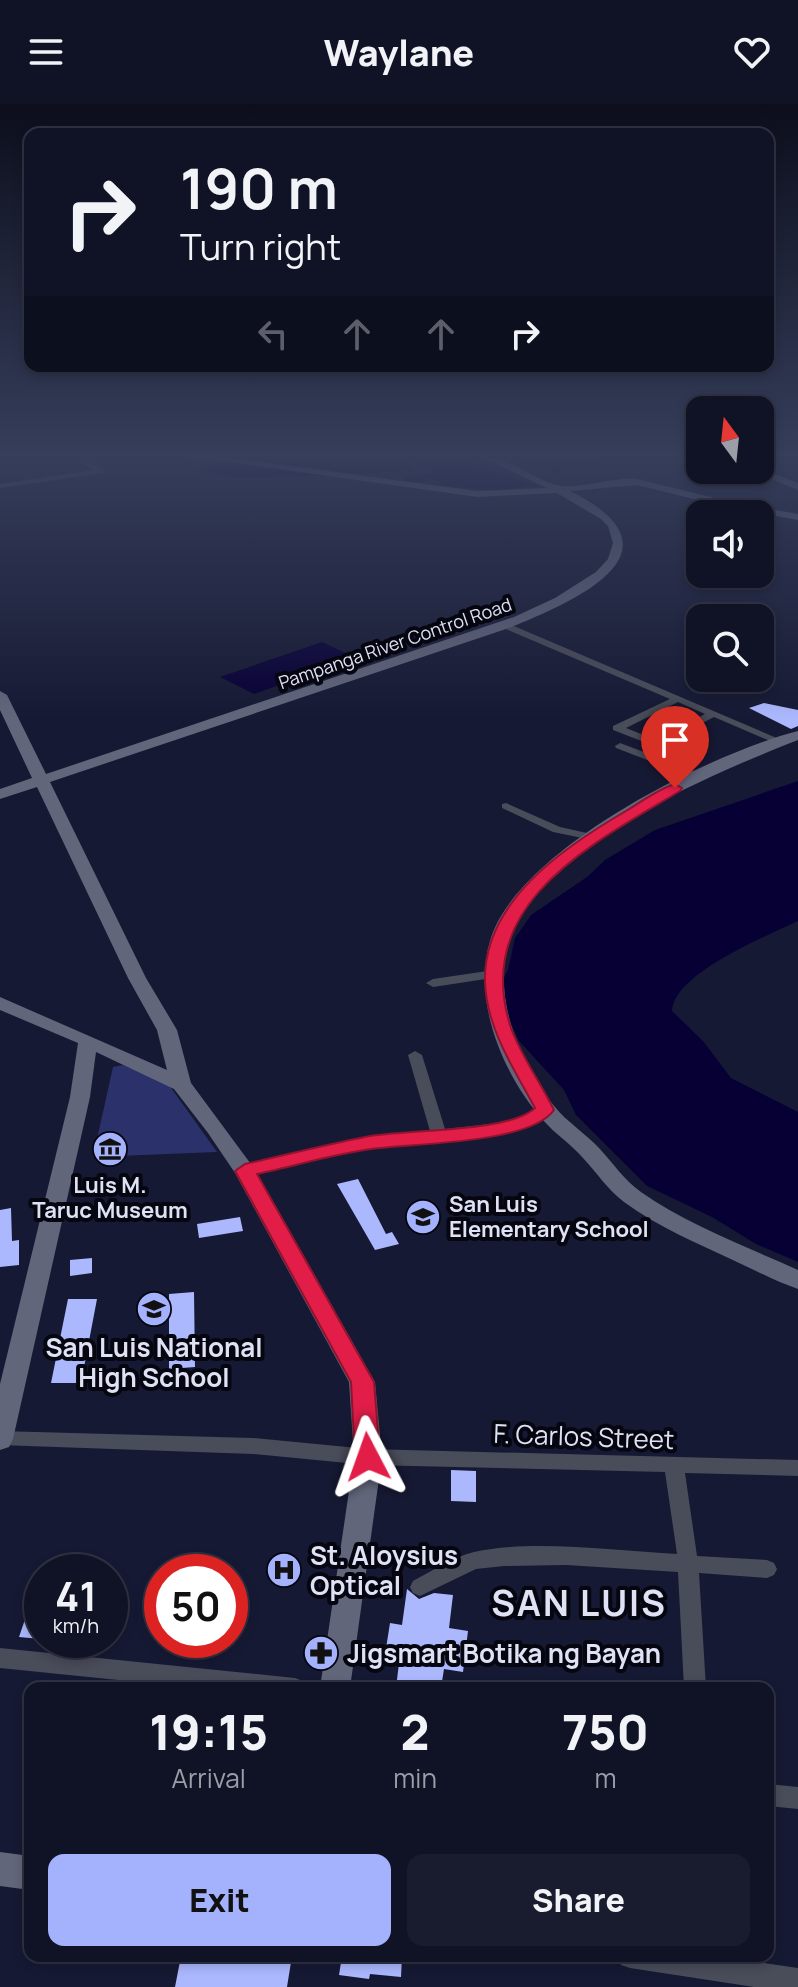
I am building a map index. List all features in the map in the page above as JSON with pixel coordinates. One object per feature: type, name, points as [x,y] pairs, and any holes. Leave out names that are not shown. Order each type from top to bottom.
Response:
[{"type":"street","name":"Pampanga River Control Road","points":[[0,794],[504,625],[584,589],[599,576],[617,544]]},
{"type":"street","points":[[504,625],[714,713],[789,739]]},
{"type":"street","points":[[0,695],[5,717],[42,779],[137,978],[167,1030],[181,1084],[245,1171],[362,1382],[368,1457],[336,1682]]},
{"type":"street","points":[[679,698],[617,728],[657,744],[714,713]]},
{"type":"street","points":[[789,739],[698,776],[592,837],[558,864],[509,918],[497,947],[494,974],[502,1029],[545,1110],[632,1197],[798,1280]]},
{"type":"street","points":[[620,746],[698,776]]},
{"type":"street","points":[[506,806],[557,830],[592,837]]},
{"type":"street","points":[[433,983],[494,974]]},
{"type":"street","points":[[0,1003],[181,1084]]},
{"type":"street","points":[[0,1439],[80,1097],[88,1040]]},
{"type":"street","points":[[415,1055],[439,1134]]},
{"type":"street","points":[[245,1171],[369,1142],[518,1126],[535,1119],[545,1110]]},
{"type":"street","name":"F. Carlos Street","points":[[0,1439],[253,1446],[368,1457],[798,1468]]},
{"type":"street","points":[[674,1465],[688,1564],[695,1682]]},
{"type":"street","points":[[420,1587],[473,1561],[504,1557],[566,1556],[767,1569]]},
{"type":"street","points":[[0,1658],[236,1682]]},
{"type":"street","points":[[774,1796],[798,1798]]},
{"type":"street","points":[[0,1869],[24,1872]]},
{"type":"street","points":[[702,1962],[798,1981]]},
{"type":"shaded area","points":[[322,642],[356,658],[254,694],[220,677]]},
{"type":"shaded area","points":[[798,781],[798,921],[724,957],[705,970],[688,983],[677,997],[672,1011],[703,1041],[731,1078],[798,1112],[798,1262],[756,1244],[712,1217],[647,1186],[576,1115],[564,1090],[519,1041],[500,999],[499,986],[508,970],[515,938],[531,915],[587,877],[605,860],[655,830]]},
{"type":"shaded area","points":[[123,1065],[169,1085],[217,1152],[93,1157],[113,1067]]},
{"type":"building","points":[[764,703],[798,710],[798,726],[791,729],[749,708]]},
{"type":"building","points":[[358,1179],[386,1234],[392,1232],[399,1244],[375,1250],[337,1184]]},
{"type":"building","points":[[11,1208],[12,1241],[19,1240],[19,1265],[0,1267],[0,1210]]},
{"type":"building","points":[[240,1217],[243,1231],[199,1238],[197,1224]]},
{"type":"building","name":"San Luis National High School","points":[[92,1258],[92,1273],[70,1276],[70,1260]]},
{"type":"building","name":"San Luis National High School","points":[[194,1292],[195,1367],[169,1369],[169,1294]]},
{"type":"building","name":"San Luis National High School","points":[[68,1299],[97,1299],[81,1383],[51,1383]]},
{"type":"building","points":[[451,1470],[476,1471],[476,1502],[451,1501]]},
{"type":"building","points":[[407,1589],[419,1599],[434,1593],[453,1595],[449,1628],[468,1631],[463,1672],[444,1669],[442,1682],[397,1682],[399,1663],[384,1661],[390,1623],[402,1625]]},
{"type":"building","points":[[180,1962],[291,1962],[287,1987],[175,1987]]},
{"type":"building","points":[[341,1962],[402,1962],[401,1977],[370,1974],[369,1979],[339,1975]]},
{"type":"place","name":"Luis M. Taruc Museum","points":[[110,1149]]},
{"type":"place","name":"San Luis Elementary School","points":[[423,1217]]},
{"type":"place","name":"San Luis National High School","points":[[154,1309]]},
{"type":"place","name":"St. Aloysius Optical","points":[[284,1570]]},
{"type":"place","name":"Jigsmart Botika ng Bayan","points":[[321,1653]]},
{"type":"district","name":"SAN LUIS","points":[[579,1602]]},
{"type":"route","points":[[368,1457],[362,1382],[245,1171],[369,1142],[504,1128],[535,1119],[545,1110],[502,1029],[494,984],[497,947],[509,918],[527,895],[584,842],[675,788]]}]
